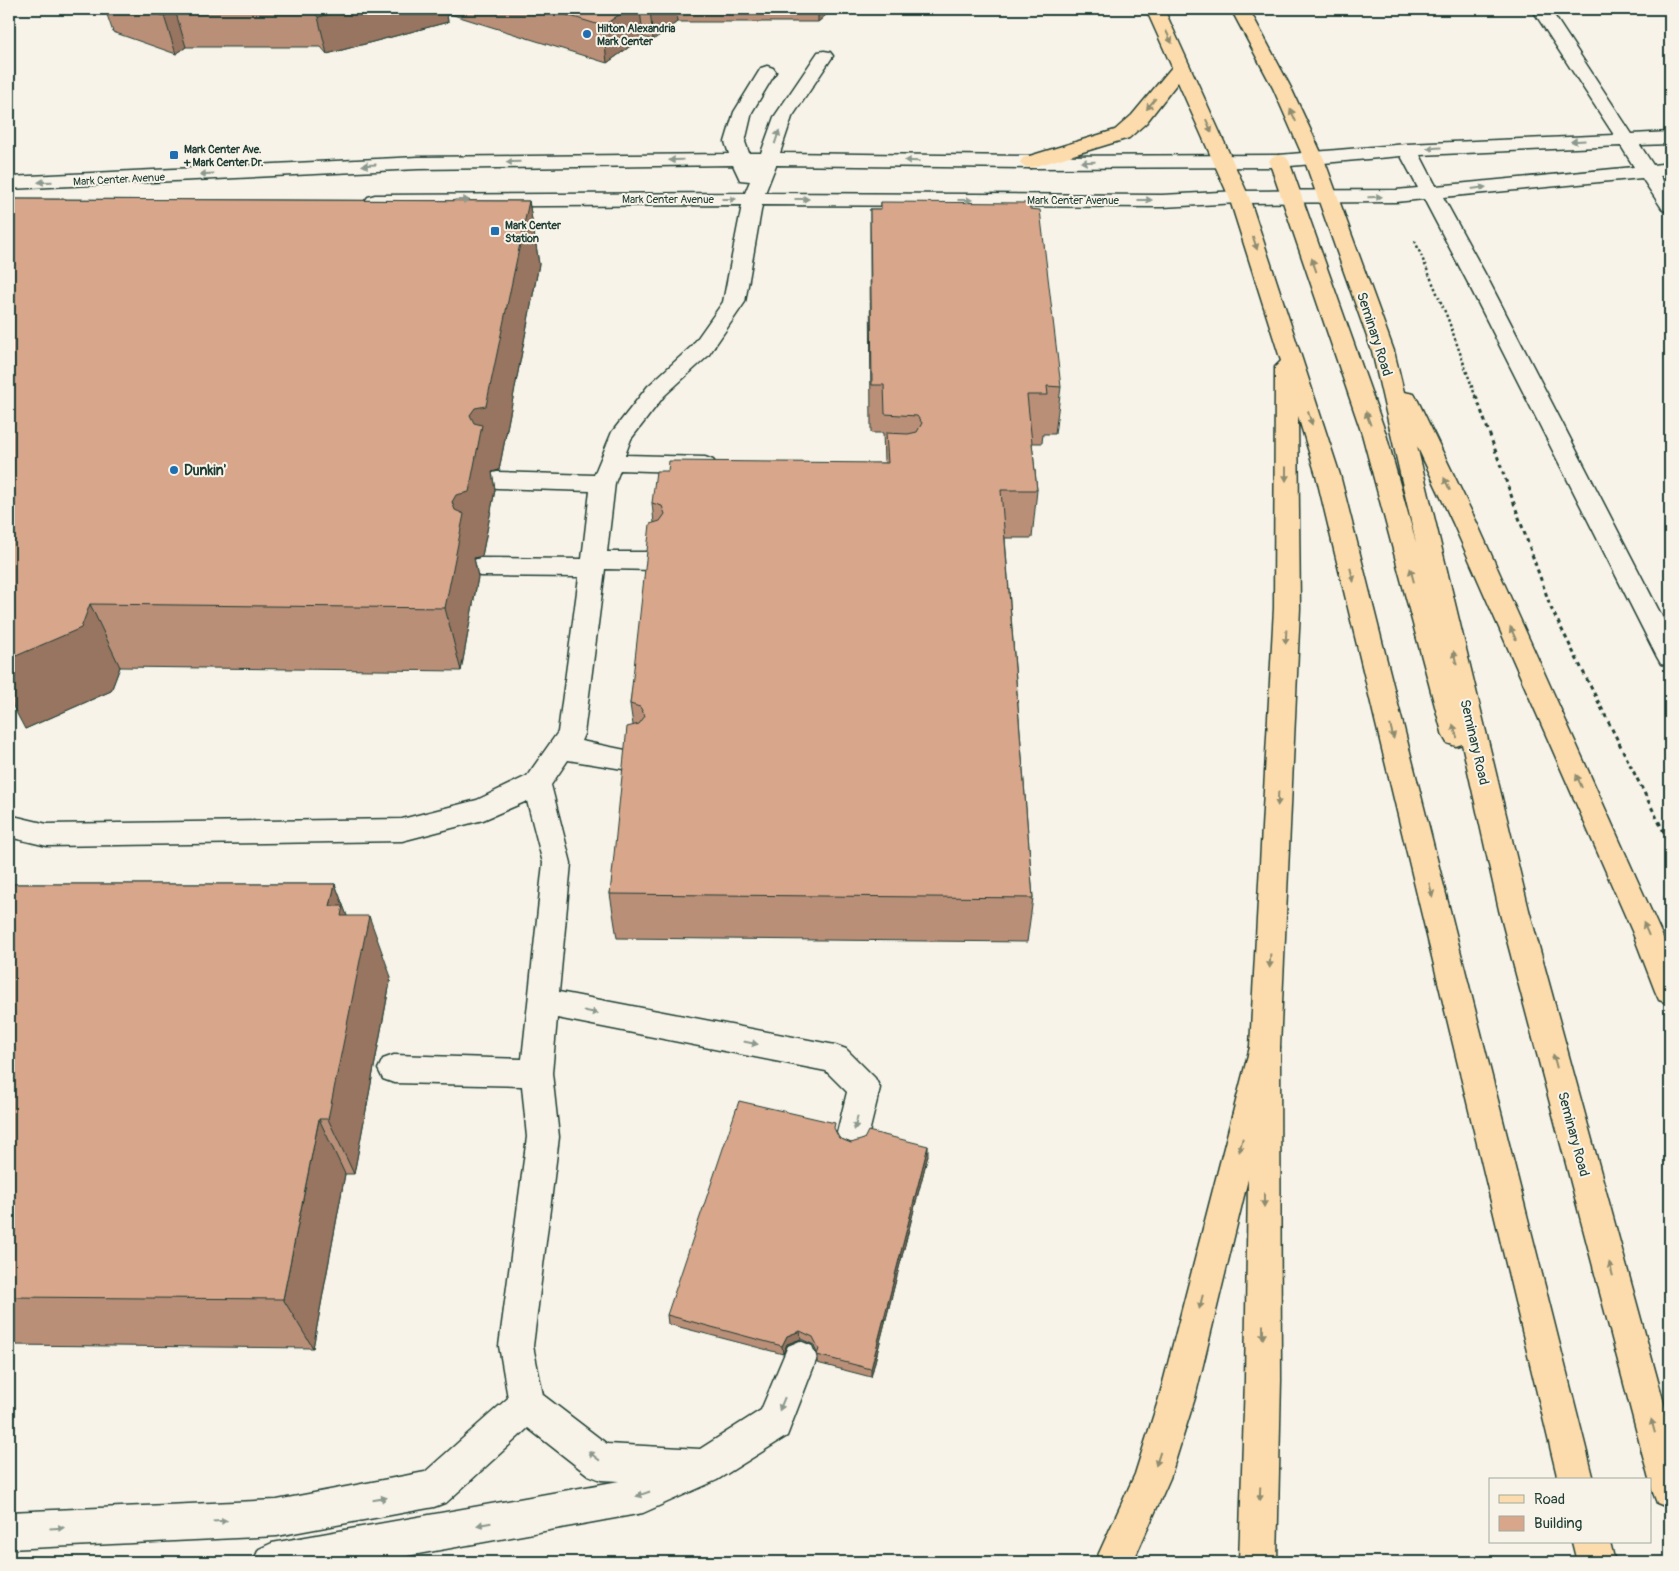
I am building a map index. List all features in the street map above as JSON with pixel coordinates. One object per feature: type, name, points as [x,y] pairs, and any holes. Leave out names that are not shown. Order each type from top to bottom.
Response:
[{"type":"main road","points":[[1155,9],[1240,197],[1328,475],[1576,1478]]},
{"type":"main road","name":"Seminary Road","points":[[1240,9],[1282,88],[1314,159],[1383,351],[1514,910],[1670,1490]]},
{"type":"main road","points":[[1030,162],[1122,134],[1139,119],[1182,66]]},
{"type":"main road","points":[[1279,161],[1374,434],[1449,713],[1514,910]]},
{"type":"main road","points":[[1258,1562],[1263,1380],[1265,1046],[1287,608],[1286,338]]},
{"type":"main road","points":[[1383,351],[1465,523],[1647,931],[1670,991]]},
{"type":"main road","points":[[1114,1562],[1152,1478],[1177,1398],[1265,1046]]},
{"type":"main road","points":[[1592,1544],[1596,1562]]},
{"type":"street","points":[[1541,9],[1670,206]]},
{"type":"street","points":[[9,826],[47,835],[402,830],[484,810],[538,784],[571,734],[606,473],[620,438],[656,391],[700,351],[734,302],[754,199],[783,117],[824,56]]},
{"type":"street","points":[[754,199],[735,142],[743,112],[767,72]]},
{"type":"street","name":"Mark Center Avenue","points":[[9,183],[418,163],[742,159],[1030,162],[1279,161],[1408,150],[1627,138],[1670,138]]},
{"type":"street","points":[[1408,150],[1478,281],[1670,657]]},
{"type":"street","points":[[413,200],[418,163]]},
{"type":"street","name":"Mark Center Avenue","points":[[354,202],[413,200],[754,199],[1162,200],[1240,197],[1396,196],[1670,169]]},
{"type":"street","points":[[497,480],[729,466]]},
{"type":"street","points":[[480,567],[656,561]]},
{"type":"street","points":[[562,748],[635,761]]},
{"type":"street","points":[[538,784],[557,862],[536,1072],[543,1137],[516,1346],[527,1405],[601,1462],[704,1467]]},
{"type":"street","points":[[543,1002],[835,1059],[864,1088],[852,1137]]},
{"type":"street","points":[[394,1069],[536,1072]]},
{"type":"street","points":[[272,1562],[642,1495],[704,1467],[774,1423],[800,1358]]},
{"type":"street","points":[[9,1530],[277,1518],[434,1489],[527,1405]]},
{"type":"path","points":[[1396,196],[1448,319],[1551,608],[1670,844]]},
{"type":"building","points":[[142,9],[349,9],[318,17],[312,10],[175,10],[164,16]]},
{"type":"building","points":[[547,9],[627,9],[603,26]]},
{"type":"building","points":[[9,199],[529,201],[486,406],[475,408],[470,415],[474,423],[482,425],[469,492],[456,495],[452,502],[455,510],[464,514],[445,608],[90,604],[81,628],[9,659]]},
{"type":"building","points":[[881,202],[1029,203],[1030,209],[1040,210],[1061,387],[1047,386],[1048,395],[1027,395],[1037,490],[1001,490],[1033,898],[610,894],[627,727],[639,724],[645,716],[640,707],[630,704],[650,524],[660,521],[665,514],[662,506],[652,503],[656,471],[668,471],[669,461],[888,463],[886,433],[908,434],[917,432],[922,423],[917,416],[885,414],[884,385],[872,385],[870,209],[881,209]]},
{"type":"building","points":[[9,884],[335,884],[330,906],[343,906],[341,916],[369,916],[328,1119],[319,1119],[283,1299],[9,1297]]},
{"type":"building","points":[[739,1101],[835,1123],[834,1128],[839,1138],[851,1143],[864,1139],[868,1131],[928,1146],[871,1369],[817,1355],[819,1349],[813,1337],[800,1331],[787,1336],[782,1346],[667,1315]]},
{"type":"place","name":"Hilton Alexandria Mark Center","points":[[587,34]]},
{"type":"place","name":"Mark Center Ave. + Mark Center Dr.","points":[[174,155]]},
{"type":"place","name":"Mark Center Station","points":[[495,231]]},
{"type":"place","name":"Dunkin'","points":[[174,470]]}]
